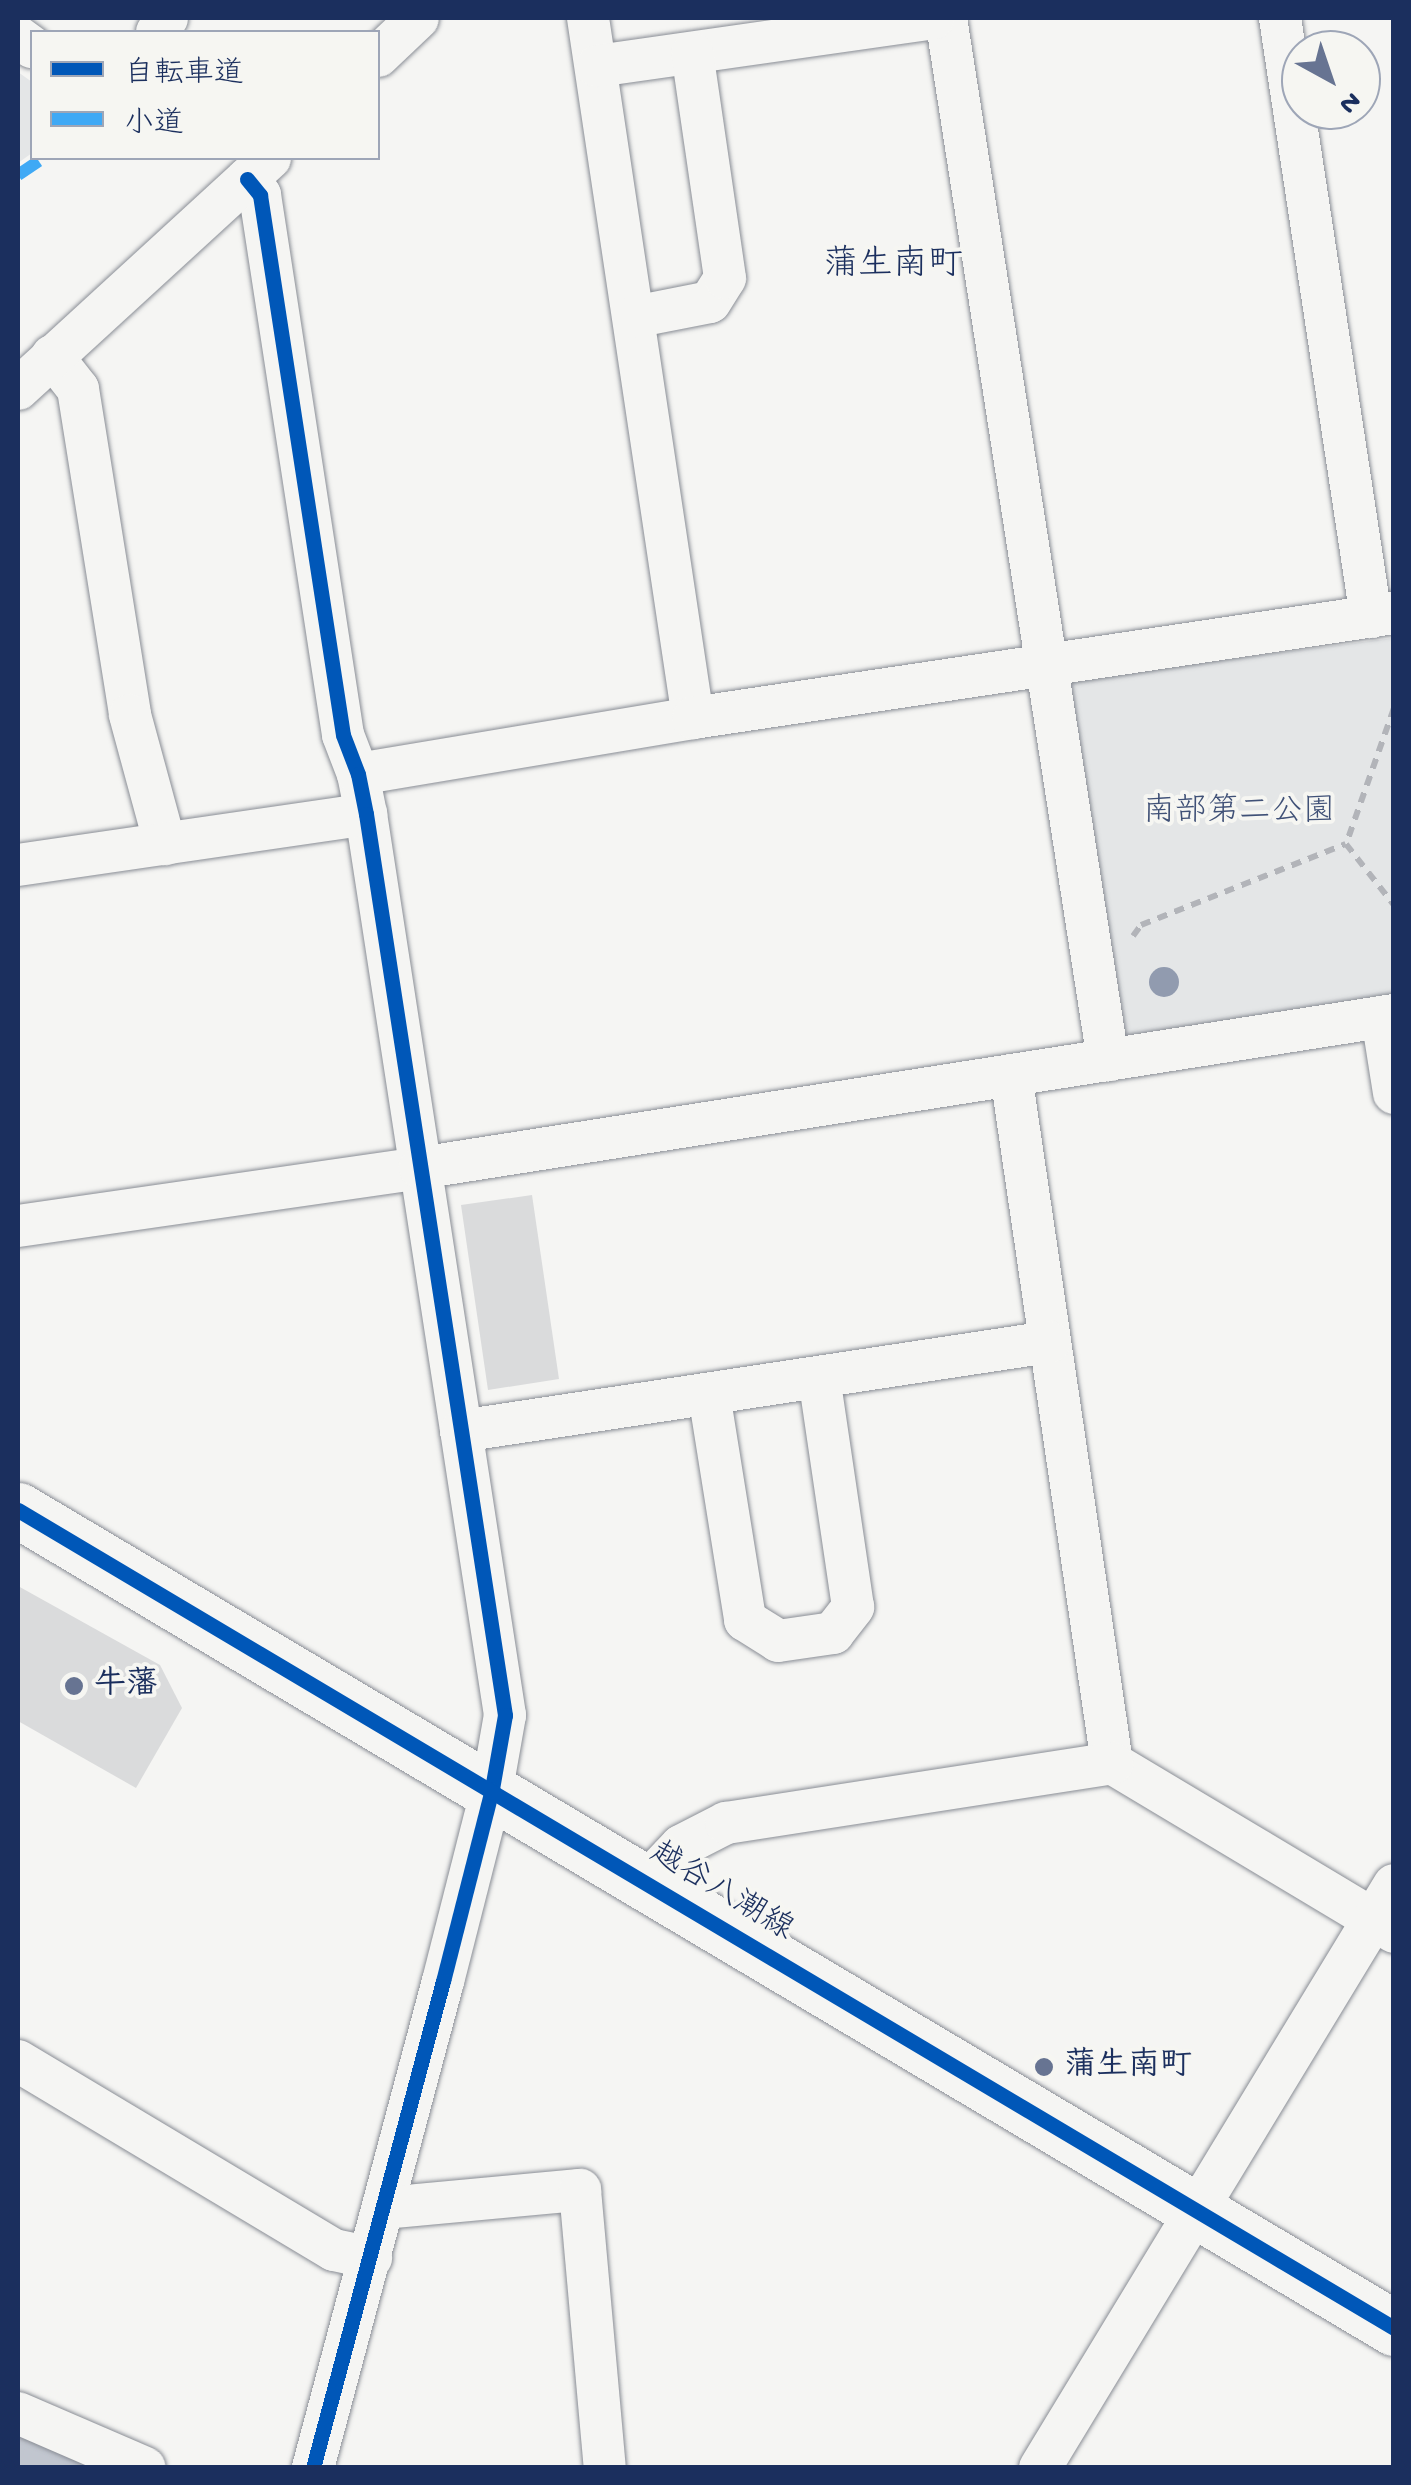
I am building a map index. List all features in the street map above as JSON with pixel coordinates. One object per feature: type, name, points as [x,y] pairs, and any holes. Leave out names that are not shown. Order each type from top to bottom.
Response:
[{"type":"main road","name":"越谷八潮線","points":[[18,1510],[648,1881],[1394,2328]]},
{"type":"street","points":[[380,54],[418,18]]},
{"type":"street","points":[[588,18],[693,718]]},
{"type":"street","points":[[597,66],[692,52],[777,29],[934,18]]},
{"type":"street","points":[[946,18],[1108,1060]]},
{"type":"street","points":[[18,865],[166,844],[362,794],[693,718],[1382,615],[1280,18]]},
{"type":"street","points":[[634,317],[710,302],[725,278],[692,52]]},
{"type":"street","points":[[18,389],[258,168]]},
{"type":"street","points":[[258,168],[343,735],[362,794],[505,1715],[492,1790],[386,2208],[312,2468]]},
{"type":"street","points":[[52,356],[78,388],[130,715],[166,844]]},
{"type":"street","points":[[18,1226],[420,1168],[1388,1016],[1394,1093]]},
{"type":"street","points":[[1011,1075],[1112,1763]]},
{"type":"street","points":[[461,1431],[1050,1342]]},
{"type":"street","points":[[709,1394],[745,1620],[778,1641],[815,1636],[833,1633],[853,1607],[819,1377]]},
{"type":"street","points":[[648,1881],[681,1846],[726,1823],[1112,1763],[1386,1913],[1196,2211],[1040,2468]]},
{"type":"street","points":[[18,2061],[334,2250],[370,2258]]},
{"type":"street","points":[[386,2208],[580,2190],[604,2468]]},
{"type":"street","points":[[18,2413],[145,2468]]},
{"type":"path","points":[[1091,956],[1122,952],[1141,925],[1346,844],[1394,708]]},
{"type":"path","points":[[1346,844],[1394,904]]},
{"type":"green space","points":[[18,72],[30,81],[30,154],[18,163]]},
{"type":"green space","name":"南部第二公園","points":[[1393,638],[1393,1001],[1122,1040],[1063,681]]},
{"type":"building","points":[[532,1195],[559,1379],[488,1390],[461,1205]]},
{"type":"building","points":[[18,1586],[160,1665],[182,1708],[136,1788],[18,1721]]},
{"type":"waterway","points":[[18,2453],[63,2459],[80,2468]]},
{"type":"marked path","points":[[18,175],[40,160]]},
{"type":"cycle path","points":[[247,179],[260,195],[343,735],[358,774],[366,814],[505,1715],[492,1789],[313,2468]]},
{"type":"cycle path","points":[[18,1510],[1394,2328]]},
{"type":"place","name":"牛藩","points":[[74,1686]]},
{"type":"place","name":"蒲生南町","points":[[1044,2067]]},
{"type":"district","name":"蒲生南町","points":[[893,267]]}]
